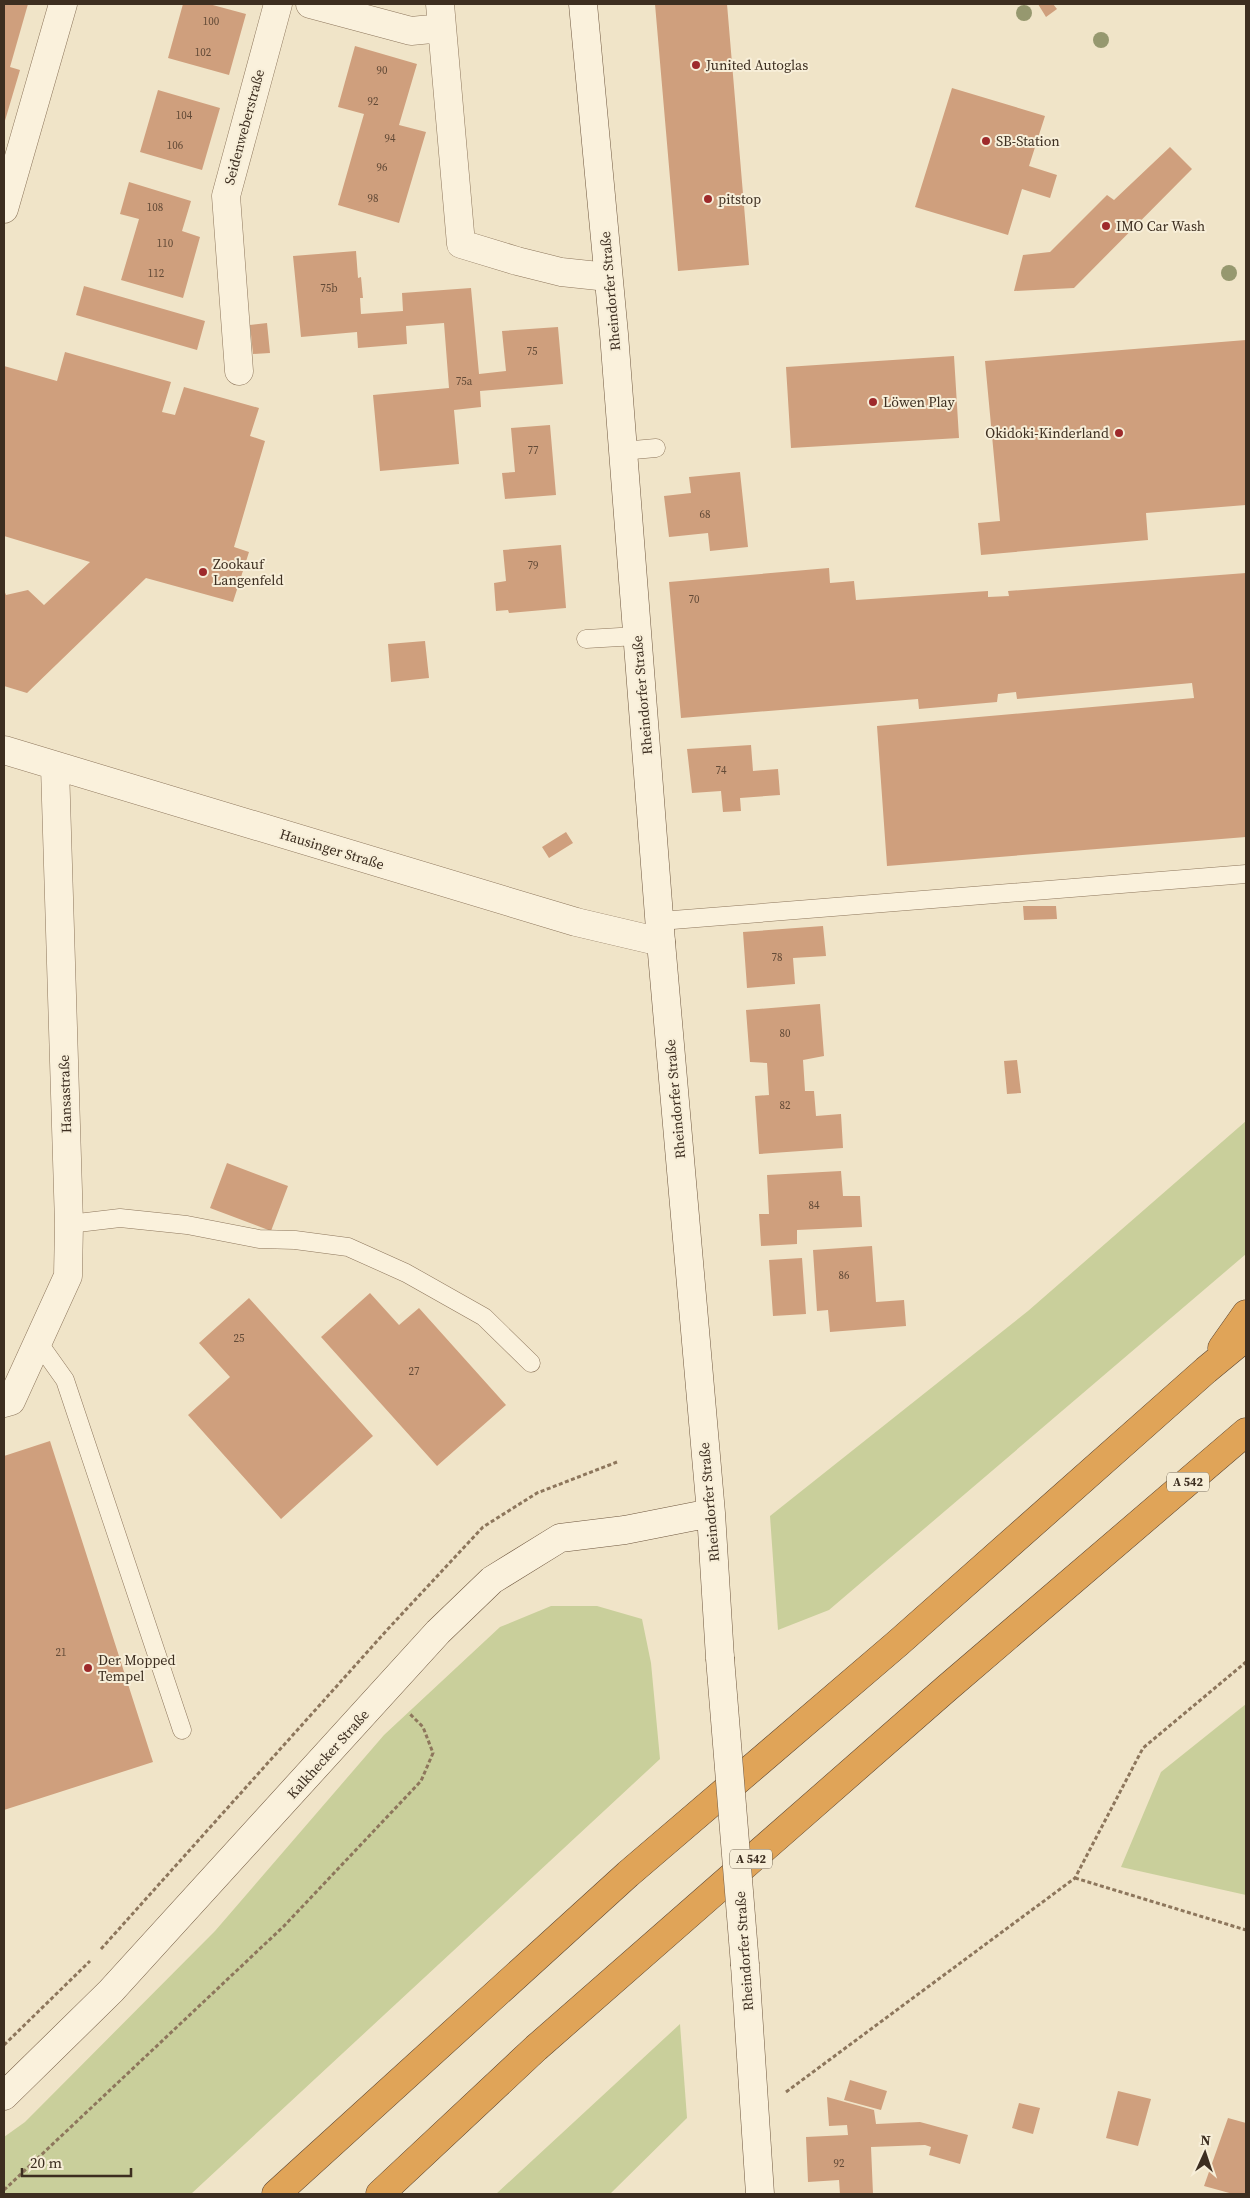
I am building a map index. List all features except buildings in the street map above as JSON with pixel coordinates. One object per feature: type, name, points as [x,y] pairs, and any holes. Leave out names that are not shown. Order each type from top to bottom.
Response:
[{"type":"highway","points":[[1206,1370],[1246,1314]]},
{"type":"highway","points":[[276,2194],[628,1874],[898,1643],[1206,1370],[1246,1337]]},
{"type":"highway","name":"A 542","points":[[380,2194],[536,2048],[932,1701],[1246,1432]]},
{"type":"highway","points":[[1130,1532],[1246,1458]]},
{"type":"main road","points":[[4,209],[63,4]]},
{"type":"main road","name":"Seidenweberstraße","points":[[240,371],[226,196],[278,4]]},
{"type":"main road","points":[[310,4],[411,31],[441,16],[461,244],[561,272],[608,277]]},
{"type":"main road","name":"Rheindorfer Straße","points":[[583,4],[608,277],[660,931],[711,1514],[720,1658],[756,2114],[760,2194]]},
{"type":"main road","name":"Hausinger Straße","points":[[4,750],[55,767],[576,922],[660,931]]},
{"type":"main road","name":"Hansastraße","points":[[4,1403],[11,1401],[68,1276],[69,1224],[55,767]]},
{"type":"main road","name":"Kalkhecker Straße","points":[[4,2096],[111,1990],[438,1632],[492,1580],[560,1538],[625,1530],[711,1514]]},
{"type":"lane","points":[[622,451],[656,448]]},
{"type":"lane","points":[[586,639],[637,636]]},
{"type":"lane","points":[[660,931],[1246,874]]},
{"type":"lane","points":[[69,1224],[120,1218],[187,1225],[259,1239],[295,1240],[348,1247],[406,1273],[484,1317],[532,1363]]},
{"type":"lane","points":[[38,1342],[65,1380],[182,1730]]},
{"type":"path","points":[[756,2114],[1075,1878],[1143,1748],[1246,1662]]},
{"type":"path","points":[[4,2190],[284,1926],[421,1781],[433,1754],[423,1727],[386,1690]]},
{"type":"path","points":[[1075,1878],[1246,1930]]},
{"type":"green space","points":[[1246,1121],[1246,1254],[829,1610],[778,1630],[770,1516],[1028,1311]]},
{"type":"green space","points":[[551,1606],[597,1606],[642,1619],[651,1663],[660,1759],[191,2194],[4,2194],[4,2137],[25,2122],[215,1931],[384,1735],[500,1627]]},
{"type":"green space","points":[[1246,1704],[1246,1895],[1121,1867],[1161,1772]]},
{"type":"green space","points":[[680,2024],[687,2118],[610,2194],[496,2194]]},
{"type":"place","name":"Junited Autoglas","points":[[696,65]]},
{"type":"place","name":"SB-Station","points":[[986,141]]},
{"type":"place","name":"pitstop","points":[[708,199]]},
{"type":"place","name":"IMO Car Wash","points":[[1106,226]]},
{"type":"place","name":"Löwen Play","points":[[873,402]]},
{"type":"place","name":"Okidoki-Kinderland","points":[[1119,433]]},
{"type":"place","name":"Zookauf Langenfeld","points":[[203,572]]},
{"type":"place","name":"Der Mopped Tempel","points":[[88,1668]]}]
